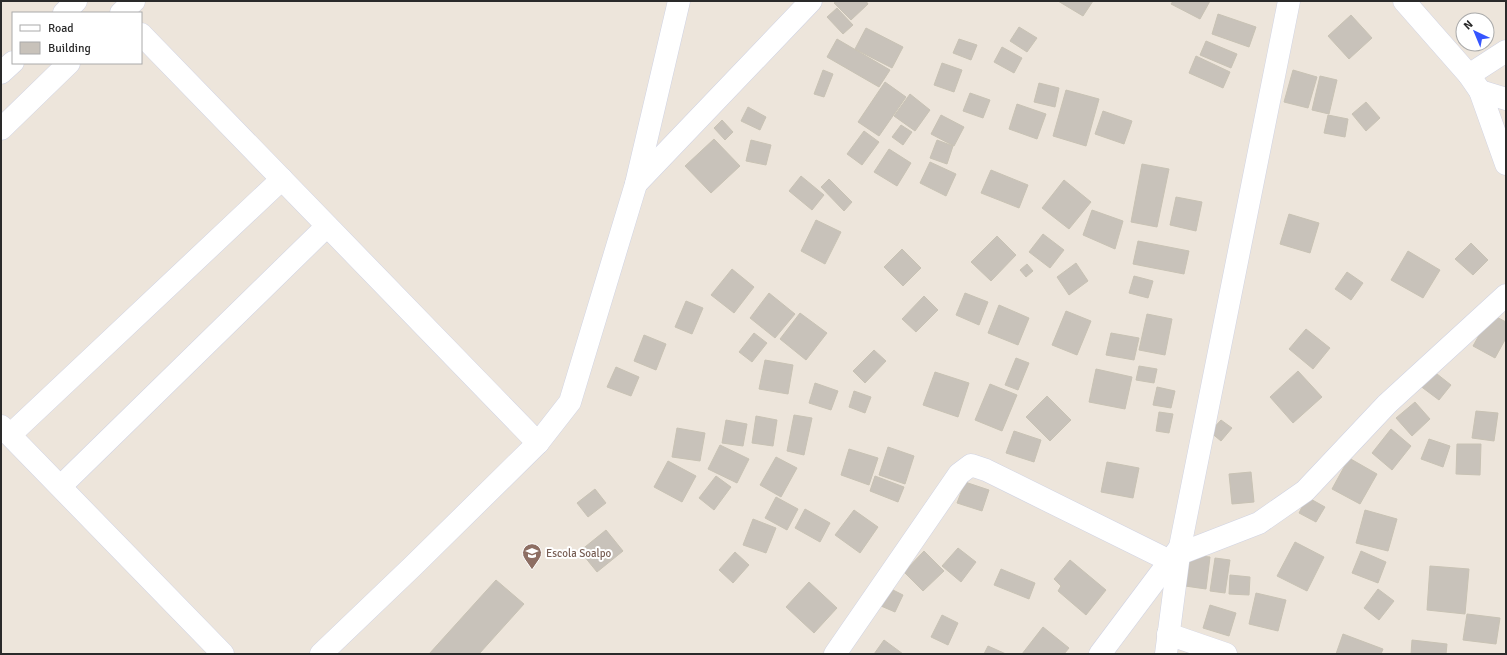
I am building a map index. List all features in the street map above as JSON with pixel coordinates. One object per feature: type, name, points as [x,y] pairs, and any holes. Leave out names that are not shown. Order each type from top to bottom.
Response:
[{"type":"street","points":[[65,12],[76,1]]},
{"type":"street","points":[[122,12],[134,1]]},
{"type":"street","points":[[321,654],[538,443],[570,402],[636,184],[679,1]]},
{"type":"street","points":[[636,184],[811,1]]},
{"type":"street","points":[[1226,654],[1167,644],[1176,554],[1289,1]]},
{"type":"street","points":[[1404,1],[1475,83],[1506,164]]},
{"type":"street","points":[[142,35],[538,443]]},
{"type":"street","points":[[1475,83],[1506,51]]},
{"type":"street","points":[[1,73],[12,63]]},
{"type":"street","points":[[1,129],[68,64]]},
{"type":"street","points":[[1475,83],[1506,99]]},
{"type":"street","points":[[222,654],[6,430],[282,179]]},
{"type":"street","points":[[61,486],[327,226]]},
{"type":"street","points":[[1100,654],[1176,554],[1259,523],[1305,491],[1388,404],[1506,295]]},
{"type":"street","points":[[835,654],[959,474],[972,465],[1176,554]]},
{"type":"building","points":[[837,1],[866,1],[868,4],[851,20],[834,3]]},
{"type":"building","points":[[1058,1],[1093,1],[1083,16]]},
{"type":"building","points":[[1173,1],[1210,1],[1200,19],[1171,4]]},
{"type":"building","points":[[837,8],[853,25],[843,34],[827,17]]},
{"type":"building","points":[[1218,14],[1256,27],[1249,47],[1212,34]]},
{"type":"building","points":[[1351,15],[1372,38],[1349,59],[1328,36]]},
{"type":"building","points":[[1019,27],[1037,38],[1027,52],[1010,41]]},
{"type":"building","points":[[866,28],[903,47],[892,68],[855,49]]},
{"type":"building","points":[[837,39],[890,70],[879,87],[827,57]]},
{"type":"building","points":[[959,39],[977,45],[971,60],[953,53]]},
{"type":"building","points":[[1206,41],[1237,54],[1231,68],[1200,55]]},
{"type":"building","points":[[1002,47],[1022,58],[1014,73],[994,62]]},
{"type":"building","points":[[1196,56],[1230,72],[1223,88],[1189,73]]},
{"type":"building","points":[[942,63],[962,70],[954,92],[934,85]]},
{"type":"building","points":[[823,70],[833,74],[824,97],[814,94]]},
{"type":"building","points":[[1293,70],[1317,77],[1308,108],[1284,102]]},
{"type":"building","points":[[1320,76],[1337,80],[1329,114],[1312,110]]},
{"type":"building","points":[[885,82],[906,97],[879,136],[858,122]]},
{"type":"building","points":[[1039,83],[1059,88],[1055,107],[1034,102]]},
{"type":"building","points":[[1066,90],[1099,99],[1086,146],[1053,136]]},
{"type":"building","points":[[970,93],[990,100],[983,118],[963,111]]},
{"type":"building","points":[[910,94],[930,110],[915,131],[894,116]]},
{"type":"building","points":[[1366,102],[1380,118],[1366,131],[1352,114]]},
{"type":"building","points":[[1017,104],[1046,114],[1037,139],[1009,129]]},
{"type":"building","points":[[748,107],[766,117],[760,130],[741,121]]},
{"type":"building","points":[[1103,111],[1132,121],[1124,144],[1095,134]]},
{"type":"building","points":[[941,115],[964,127],[954,146],[931,134]]},
{"type":"building","points":[[1328,115],[1348,119],[1345,137],[1324,133]]},
{"type":"building","points":[[722,120],[733,132],[725,140],[714,128]]},
{"type":"building","points":[[901,125],[912,132],[903,145],[892,137]]},
{"type":"building","points":[[864,131],[879,142],[862,165],[847,154]]},
{"type":"building","points":[[714,139],[740,166],[711,193],[685,166]]},
{"type":"building","points":[[751,140],[771,145],[766,165],[746,161]]},
{"type":"building","points":[[937,140],[953,146],[947,164],[930,158]]},
{"type":"building","points":[[889,149],[911,163],[897,186],[874,172]]},
{"type":"building","points":[[930,162],[956,174],[946,196],[920,183]]},
{"type":"building","points":[[1142,164],[1169,169],[1157,227],[1131,222]]},
{"type":"building","points":[[991,170],[1028,185],[1019,208],[981,193]]},
{"type":"building","points":[[801,176],[824,195],[812,210],[789,191]]},
{"type":"building","points":[[829,179],[852,202],[844,211],[821,187]]},
{"type":"building","points":[[1064,180],[1091,202],[1069,229],[1042,208]]},
{"type":"building","points":[[1176,197],[1202,202],[1196,231],[1170,225]]},
{"type":"building","points":[[1092,210],[1123,221],[1115,249],[1083,235]]},
{"type":"building","points":[[1289,214],[1319,223],[1310,253],[1280,244]]},
{"type":"building","points":[[816,220],[841,232],[825,264],[801,251]]},
{"type":"building","points":[[1043,234],[1064,250],[1050,268],[1029,252]]},
{"type":"building","points":[[997,236],[1016,255],[991,281],[971,262]]},
{"type":"building","points":[[1138,241],[1189,251],[1184,274],[1133,264]]},
{"type":"building","points":[[1471,243],[1488,260],[1473,275],[1455,259]]},
{"type":"building","points":[[902,249],[921,268],[903,286],[884,267]]},
{"type":"building","points":[[1408,251],[1440,270],[1423,298],[1391,280]]},
{"type":"building","points":[[1076,263],[1088,281],[1069,295],[1057,277]]},
{"type":"building","points":[[1027,264],[1033,271],[1026,277],[1020,270]]},
{"type":"building","points":[[732,269],[754,287],[734,313],[711,295]]},
{"type":"building","points":[[1347,272],[1363,283],[1351,300],[1335,289]]},
{"type":"building","points":[[1134,276],[1153,281],[1148,298],[1129,293]]},
{"type":"building","points":[[769,293],[795,314],[775,338],[750,318]]},
{"type":"building","points":[[965,293],[988,302],[979,325],[956,315]]},
{"type":"building","points":[[924,296],[938,310],[916,332],[902,319]]},
{"type":"building","points":[[686,301],[703,308],[692,334],[675,327]]},
{"type":"building","points":[[999,305],[1029,318],[1018,345],[988,333]]},
{"type":"building","points":[[1066,311],[1091,321],[1077,355],[1052,345]]},
{"type":"building","points":[[800,313],[827,333],[806,360],[780,339]]},
{"type":"building","points":[[1147,314],[1172,319],[1165,355],[1139,350]]},
{"type":"building","points":[[1491,314],[1506,322],[1506,338],[1495,358],[1473,346]]},
{"type":"building","points":[[1306,329],[1330,348],[1313,369],[1289,349]]},
{"type":"building","points":[[754,333],[767,343],[752,362],[739,352]]},
{"type":"building","points":[[1111,333],[1139,338],[1134,360],[1106,355]]},
{"type":"building","points":[[644,335],[666,344],[656,370],[634,361]]},
{"type":"building","points":[[874,350],[886,361],[865,383],[853,371]]},
{"type":"building","points":[[1016,358],[1029,363],[1018,390],[1005,385]]},
{"type":"building","points":[[765,360],[793,365],[788,394],[759,389]]},
{"type":"building","points":[[1139,366],[1157,369],[1154,383],[1136,380]]},
{"type":"building","points":[[616,367],[639,377],[631,396],[607,387]]},
{"type":"building","points":[[1096,369],[1132,377],[1125,409],[1089,402]]},
{"type":"building","points":[[1432,370],[1451,385],[1439,400],[1419,385]]},
{"type":"building","points":[[1298,371],[1322,397],[1293,423],[1270,397]]},
{"type":"building","points":[[935,372],[969,383],[958,417],[923,405]]},
{"type":"building","points":[[815,383],[838,391],[831,410],[809,403]]},
{"type":"building","points":[[990,384],[1017,395],[1002,431],[975,420]]},
{"type":"building","points":[[1157,387],[1175,391],[1171,408],[1153,405]]},
{"type":"building","points":[[854,391],[871,397],[865,413],[849,407]]},
{"type":"building","points":[[1047,396],[1071,420],[1050,441],[1026,417]]},
{"type":"building","points":[[1415,402],[1430,419],[1412,436],[1396,418]]},
{"type":"building","points":[[1476,411],[1498,413],[1494,441],[1472,438]]},
{"type":"building","points":[[1159,412],[1173,414],[1169,433],[1156,431]]},
{"type":"building","points":[[794,415],[812,418],[804,455],[787,451]]},
{"type":"building","points":[[756,416],[777,420],[773,446],[752,443]]},
{"type":"building","points":[[726,420],[747,424],[743,446],[722,443]]},
{"type":"building","points":[[1221,420],[1232,428],[1221,441],[1210,432]]},
{"type":"building","points":[[677,428],[705,433],[700,461],[672,457]]},
{"type":"building","points":[[1391,429],[1411,446],[1392,470],[1372,453]]},
{"type":"building","points":[[1014,431],[1041,440],[1034,462],[1006,453]]},
{"type":"building","points":[[1429,439],[1450,446],[1443,467],[1421,459]]},
{"type":"building","points":[[1457,444],[1481,444],[1480,475],[1456,474]]},
{"type":"building","points":[[720,445],[749,459],[737,483],[708,469]]},
{"type":"building","points":[[888,447],[914,456],[905,484],[879,475]]},
{"type":"building","points":[[849,449],[878,458],[869,485],[841,475]]},
{"type":"building","points":[[776,457],[797,468],[781,497],[760,485]]},
{"type":"building","points":[[1349,458],[1377,474],[1360,504],[1332,489]]},
{"type":"building","points":[[668,461],[696,476],[682,502],[654,487]]},
{"type":"building","points":[[1107,462],[1139,468],[1133,498],[1101,492]]},
{"type":"building","points":[[1251,472],[1254,502],[1232,504],[1229,474]]},
{"type":"building","points":[[716,476],[731,487],[714,510],[699,498]]},
{"type":"building","points":[[875,476],[904,487],[898,502],[870,491]]},
{"type":"building","points":[[965,482],[989,490],[982,511],[957,503]]},
{"type":"building","points":[[595,489],[606,503],[588,517],[577,503]]},
{"type":"building","points":[[776,497],[798,509],[787,530],[765,518]]},
{"type":"building","points":[[1307,497],[1325,507],[1316,522],[1299,513]]},
{"type":"building","points":[[805,509],[830,523],[820,542],[795,528]]},
{"type":"building","points":[[854,510],[878,527],[860,553],[835,535]]},
{"type":"building","points":[[1365,510],[1397,519],[1388,551],[1356,543]]},
{"type":"building","points":[[753,519],[776,528],[766,553],[743,545]]},
{"type":"building","points":[[606,530],[623,551],[597,572],[580,551]]},
{"type":"building","points":[[1295,542],[1324,557],[1307,591],[1277,576]]},
{"type":"building","points":[[958,548],[976,562],[961,582],[942,566]]},
{"type":"building","points":[[924,551],[944,571],[923,591],[904,572]]},
{"type":"building","points":[[1361,551],[1386,562],[1378,583],[1352,573]]},
{"type":"building","points":[[735,552],[749,565],[733,583],[719,570]]},
{"type":"building","points":[[1189,555],[1210,557],[1206,589],[1185,586]]},
{"type":"building","points":[[1215,558],[1230,560],[1225,593],[1210,591]]},
{"type":"building","points":[[1070,560],[1106,590],[1086,615],[1058,591],[1061,586],[1054,579]]},
{"type":"building","points":[[1430,566],[1469,569],[1465,614],[1427,610]]},
{"type":"building","points":[[1001,569],[1035,583],[1029,599],[994,585]]},
{"type":"building","points":[[1230,575],[1250,577],[1249,595],[1229,594]]},
{"type":"building","points":[[496,580],[524,604],[479,654],[429,654]]},
{"type":"building","points":[[809,582],[837,608],[814,633],[786,607]]},
{"type":"building","points":[[889,588],[903,595],[895,612],[881,606]]},
{"type":"building","points":[[1378,589],[1394,601],[1379,620],[1364,608]]},
{"type":"building","points":[[1256,593],[1286,600],[1278,631],[1249,624]]},
{"type":"building","points":[[1210,605],[1236,613],[1229,636],[1203,628]]},
{"type":"building","points":[[1467,614],[1500,618],[1496,644],[1463,640]]},
{"type":"building","points":[[942,615],[958,623],[948,645],[931,637]]},
{"type":"building","points":[[1043,627],[1069,648],[1064,654],[1022,654]]},
{"type":"building","points":[[1343,634],[1383,649],[1381,654],[1336,654]]},
{"type":"building","points":[[884,640],[903,654],[874,654]]},
{"type":"building","points":[[1412,640],[1447,644],[1446,654],[1411,654]]},
{"type":"building","points":[[988,646],[1006,654],[984,654]]},
{"type":"place","name":"Escola Soalpo","points":[[532,570]]}]
